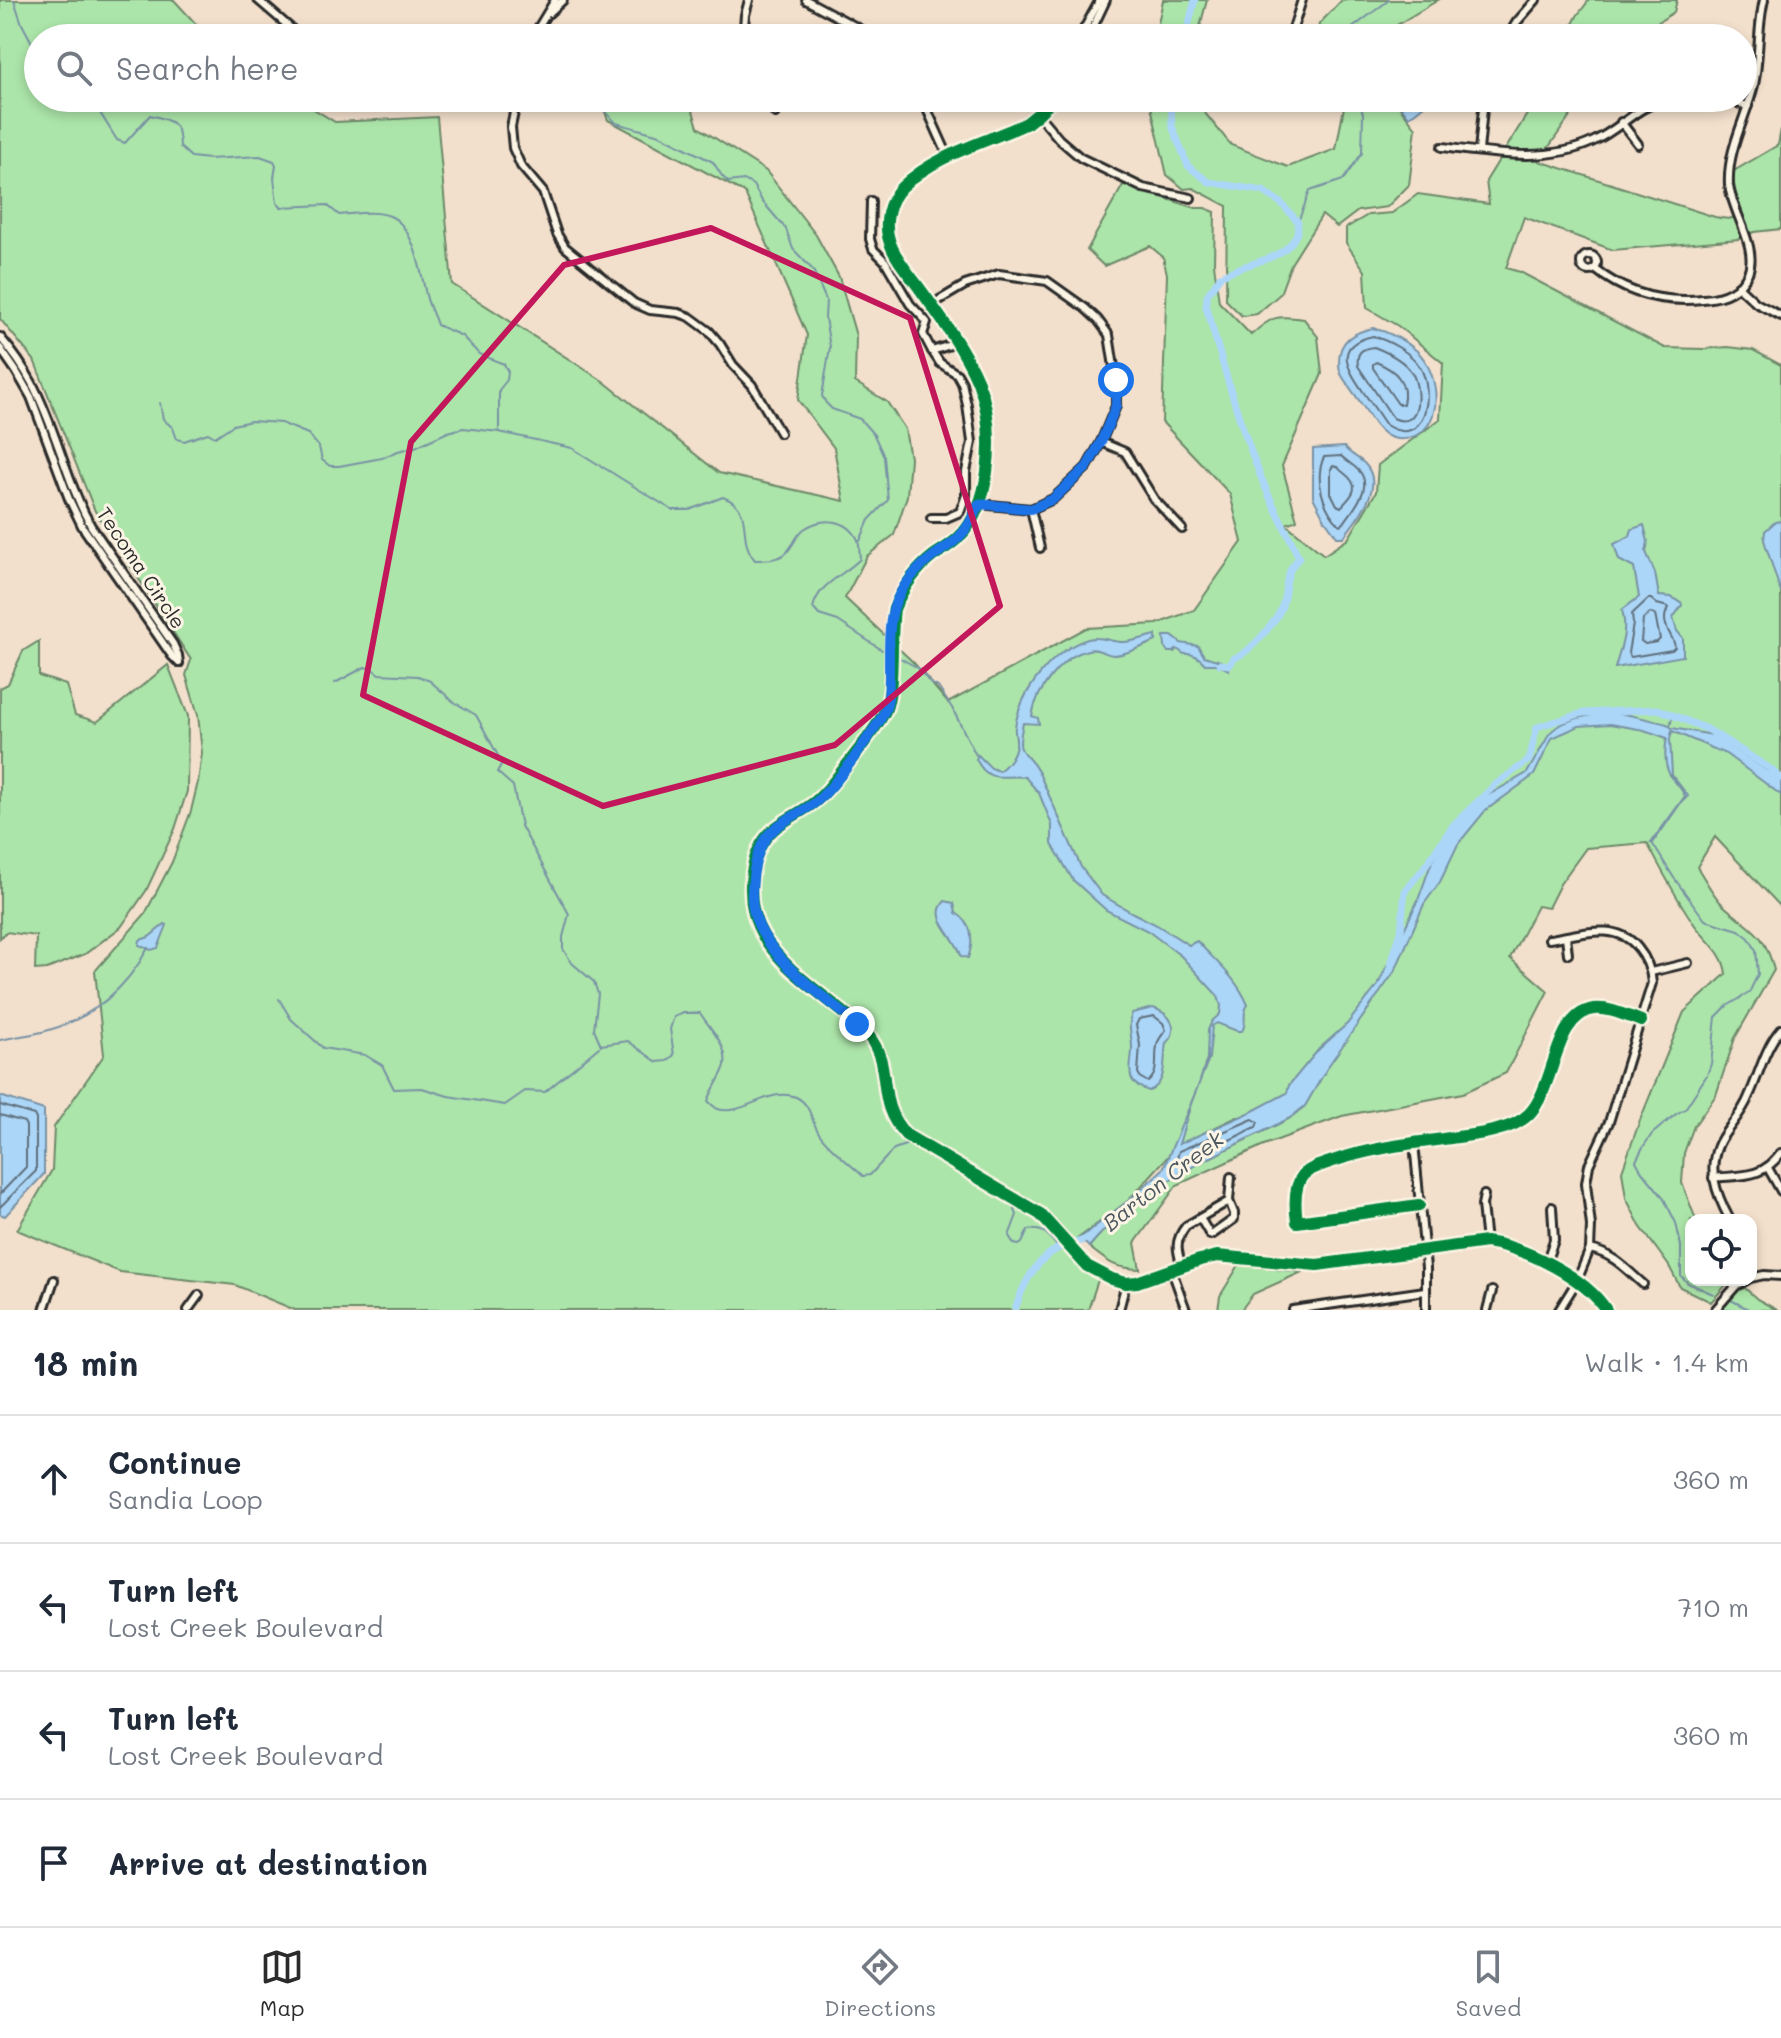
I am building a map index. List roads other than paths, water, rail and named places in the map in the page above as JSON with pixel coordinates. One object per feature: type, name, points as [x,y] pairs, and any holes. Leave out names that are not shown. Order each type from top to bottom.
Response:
[{"type":"street","points":[[258,0],[286,24]]},
{"type":"street","points":[[541,24],[555,0]]},
{"type":"street","points":[[546,15],[563,0]]},
{"type":"street","points":[[744,24],[749,0]]},
{"type":"street","points":[[806,0],[851,24]]},
{"type":"street","points":[[1088,24],[1103,0]]},
{"type":"street","points":[[1094,24],[1103,0]]},
{"type":"street","points":[[1294,24],[1302,0]]},
{"type":"street","points":[[1515,24],[1536,0]]},
{"type":"street","points":[[1757,59],[1764,0]]},
{"type":"street","points":[[514,112],[511,127],[513,148],[521,166],[543,192],[562,243],[634,303],[650,310],[690,317],[709,331],[733,365],[752,385],[780,433]]},
{"type":"street","points":[[928,112],[948,156]]},
{"type":"street","points":[[1479,151],[1483,112]]},
{"type":"street","points":[[1442,147],[1524,154],[1569,151],[1595,141],[1636,112]]},
{"type":"street","points":[[1595,269],[1622,287],[1662,300],[1717,298],[1738,286],[1748,272],[1750,258],[1732,199],[1729,170],[1746,112]]},
{"type":"street","points":[[1191,198],[1143,188],[1081,158],[1059,139],[1038,114],[1013,129],[948,156],[916,176],[896,194],[888,212],[887,232],[894,252],[956,343],[977,381],[987,417],[987,474],[979,504],[967,529],[926,561],[899,596],[891,627],[886,708],[867,739],[827,791],[775,828],[763,841],[755,860],[752,904],[758,926],[773,949],[794,971],[857,1024],[874,1043],[883,1068],[887,1106],[897,1126],[906,1135],[1040,1214],[1087,1266],[1112,1279],[1137,1282],[1226,1255],[1317,1265],[1486,1242],[1507,1245],[1546,1263],[1589,1289],[1606,1310]]},
{"type":"street","points":[[1621,122],[1638,144]]},
{"type":"street","points":[[871,201],[869,216],[873,249],[885,261],[910,304],[927,322],[923,334],[940,363],[957,374],[969,414],[972,442],[966,464],[966,495],[962,507],[953,516],[931,518]]},
{"type":"street","points":[[931,305],[965,285],[999,274],[1047,281],[1085,308],[1109,335],[1116,380],[1116,406],[1087,467],[1053,499],[1031,509],[979,504]]},
{"type":"street","points":[[1738,286],[1756,303],[1781,316]]},
{"type":"street","name":"Tecoma Circle","points":[[1,343],[31,381],[53,444],[96,542],[179,663],[173,644],[96,542]]},
{"type":"street","points":[[932,351],[956,343]]},
{"type":"street","points":[[1101,442],[1125,452],[1154,499],[1182,529]]},
{"type":"street","points":[[1031,509],[1040,548]]},
{"type":"street","points":[[1549,939],[1610,931],[1619,933],[1628,937],[1640,950],[1651,972],[1650,993],[1609,1122],[1589,1165],[1586,1183],[1590,1249],[1577,1281],[1559,1310]]},
{"type":"street","points":[[1566,937],[1568,954]]},
{"type":"street","points":[[1651,972],[1688,963]]},
{"type":"street","points":[[1419,1205],[1297,1222],[1296,1190],[1304,1174],[1313,1168],[1360,1153],[1490,1132],[1522,1120],[1542,1095],[1569,1024],[1575,1017],[1593,1009],[1603,1009],[1641,1021]]},
{"type":"street","points":[[1727,1214],[1713,1178],[1717,1148],[1746,1103],[1773,1039],[1781,1029]]},
{"type":"street","points":[[1414,1143],[1425,1250],[1426,1310]]},
{"type":"street","points":[[1713,1178],[1759,1172],[1768,1168],[1781,1153]]},
{"type":"street","points":[[1768,1168],[1781,1191]]},
{"type":"street","points":[[1200,1218],[1208,1234],[1213,1234],[1234,1219],[1229,1201],[1231,1177]]},
{"type":"street","points":[[1484,1195],[1482,1205],[1486,1242]]},
{"type":"street","points":[[1182,1267],[1177,1252],[1178,1237],[1186,1226],[1229,1201]]},
{"type":"street","points":[[1546,1263],[1554,1240],[1552,1207]]},
{"type":"street","points":[[1590,1249],[1615,1259],[1643,1284]]},
{"type":"street","points":[[1172,1271],[1186,1310]]},
{"type":"street","points":[[1757,1278],[1781,1276]]},
{"type":"street","points":[[44,1310],[54,1280]]},
{"type":"street","points":[[1119,1310],[1126,1283]]},
{"type":"street","points":[[1715,1310],[1736,1286]]},
{"type":"street","points":[[1293,1310],[1425,1291]]},
{"type":"street","points":[[1487,1310],[1492,1291]]},
{"type":"street","points":[[188,1310],[199,1295]]},
{"type":"street","points":[[1355,1300],[1356,1310]]},
{"type":"water","points":[[1373,328],[1412,347],[1429,369],[1435,392],[1433,415],[1428,425],[1413,437],[1398,439],[1381,431],[1340,371],[1339,355],[1344,343],[1348,338]]},
{"type":"water","points":[[1344,447],[1364,463],[1372,482],[1368,502],[1344,537],[1337,537],[1313,497],[1313,449]]},
{"type":"water","points":[[1781,521],[1781,593],[1764,540],[1765,531]]},
{"type":"water","points":[[1644,525],[1648,542],[1646,552],[1655,573],[1659,596],[1671,597],[1682,605],[1673,618],[1683,638],[1683,656],[1615,668],[1624,632],[1622,610],[1639,597],[1634,568],[1619,560],[1614,544],[1630,536],[1632,529]]},
{"type":"water","points":[[1156,635],[1156,641],[1124,654],[1113,655],[1092,649],[1069,659],[1045,685],[1032,716],[1038,718],[1039,724],[1023,723],[1020,742],[1022,751],[1039,773],[1081,867],[1102,895],[1189,945],[1197,941],[1232,978],[1243,995],[1248,1005],[1244,1028],[1237,1031],[1217,1023],[1212,1026],[1209,1058],[1200,1082],[1207,1058],[1208,1030],[1220,1014],[1218,996],[1181,956],[1148,931],[1106,910],[1073,880],[1052,844],[1052,825],[1039,793],[1025,777],[991,775],[976,759],[978,755],[991,768],[999,771],[1007,763],[1015,749],[1015,727],[1024,699],[1041,673],[1063,652],[1093,638],[1125,642]]},
{"type":"water","points":[[1164,636],[1198,646],[1204,656],[1230,664],[1229,670],[1216,664],[1205,664],[1196,656],[1177,649],[1168,652]]},
{"type":"water","points":[[1616,713],[1713,735],[1781,779],[1781,795],[1726,754],[1672,731],[1672,775],[1688,796],[1651,843],[1685,796],[1667,769],[1667,738],[1610,724],[1579,726],[1552,738],[1534,775],[1485,811],[1458,844],[1440,882],[1424,904],[1395,971],[1329,1065],[1305,1106],[1290,1118],[1157,1188],[1132,1205],[1089,1247],[1080,1238],[1163,1169],[1197,1089],[1179,1144],[1287,1093],[1289,1085],[1319,1049],[1347,1024],[1378,985],[1418,900],[1432,861],[1452,827],[1483,798],[1527,773],[1550,733],[1566,722]]},
{"type":"water","points":[[945,901],[954,903],[956,913],[969,927],[971,945],[968,958],[961,956],[941,921],[940,908]]},
{"type":"water","points":[[165,924],[158,948],[151,950],[139,945],[140,940]]},
{"type":"water","points":[[1153,1008],[1169,1018],[1173,1032],[1166,1043],[1162,1077],[1149,1091],[1135,1083],[1130,1074],[1130,1022],[1132,1013]]},
{"type":"water","points":[[0,1096],[44,1110],[44,1174],[5,1216],[0,1214]]},
{"type":"waterway","points":[[14,0],[24,28]]},
{"type":"waterway","points":[[1189,24],[1195,0]]},
{"type":"waterway","points":[[1358,24],[1389,0]]},
{"type":"waterway","points":[[100,112],[117,140],[125,143],[150,115],[173,124],[180,147],[191,157],[260,156],[274,161],[277,203],[281,207],[327,205],[339,215],[378,213],[398,221],[411,239],[437,325],[462,336],[479,354],[504,364],[508,372],[507,380],[499,390],[499,432],[572,448],[672,510],[689,510],[723,497],[740,509],[746,542],[755,560],[774,559],[785,554],[801,532],[811,525],[826,521],[848,527],[858,540],[860,559],[820,592],[813,608],[819,615],[838,621],[882,650]]},
{"type":"waterway","points":[[606,112],[616,123],[660,135],[713,162],[728,182],[744,180],[753,185],[762,201],[786,229],[793,249],[813,270],[826,300],[825,318],[830,347],[822,396],[832,409],[860,419],[874,435],[884,457],[888,500],[869,520],[860,541]]},
{"type":"waterway","points":[[1172,112],[1172,126],[1188,166],[1209,182],[1263,191],[1281,203],[1298,222],[1298,230],[1291,244],[1275,256],[1225,274]]},
{"type":"waterway","points":[[1298,222],[1310,191],[1343,180],[1362,153],[1362,112]]},
{"type":"waterway","points":[[1220,277],[1207,295],[1206,307],[1250,450],[1299,558],[1288,575],[1282,606],[1268,628],[1230,665],[1220,664]]},
{"type":"waterway","points":[[160,403],[163,419],[173,428],[177,439],[184,441],[208,433],[215,437],[233,425],[251,421],[281,423],[308,434],[319,447],[322,460],[330,466],[382,458],[463,428],[499,432]]},
{"type":"waterway","points":[[900,658],[918,668],[931,684],[938,687],[976,755]]},
{"type":"waterway","points":[[335,683],[365,667],[379,674],[418,676],[430,681],[454,702],[476,715],[502,763],[497,772],[513,786],[521,826],[569,914],[563,949],[572,963],[594,982],[598,994],[594,1029],[601,1045],[628,1041],[657,1062],[667,1061],[674,1055],[670,1029],[674,1017],[683,1013],[700,1013],[725,1056],[723,1071],[708,1101],[715,1108],[737,1109],[776,1095],[796,1097],[808,1108],[822,1138],[863,1176],[870,1175],[894,1149],[908,1144],[1013,1205],[1017,1215],[1009,1236],[1014,1244],[1022,1243],[1028,1230],[1039,1230],[1058,1248]]},
{"type":"waterway","name":"Barton Creek","points":[[1391,963],[1401,931],[1405,891],[1454,824],[1496,784],[1529,760],[1537,727],[1583,713],[1658,709],[1709,730],[1781,778]]},
{"type":"waterway","points":[[1670,726],[1673,715]]},
{"type":"waterway","points":[[1652,843],[1705,920],[1739,930],[1749,938],[1756,950],[1758,974],[1749,993],[1727,1006],[1716,1017],[1707,1075],[1685,1109],[1652,1134],[1636,1161],[1663,1197],[1676,1223],[1681,1246],[1681,1276],[1688,1283],[1713,1294]]},
{"type":"waterway","points":[[0,1040],[49,1030],[80,1018],[119,988],[148,948]]},
{"type":"waterway","points":[[279,999],[291,1019],[323,1048],[365,1055],[382,1065],[394,1089],[422,1088],[448,1096],[505,1105],[525,1091],[545,1092],[599,1047]]},
{"type":"waterway","name":"Barton Creek","points":[[1015,1310],[1026,1283],[1043,1260],[1059,1248],[1089,1238]]},
{"type":"waterway","points":[[1731,1300],[1750,1310]]}]
